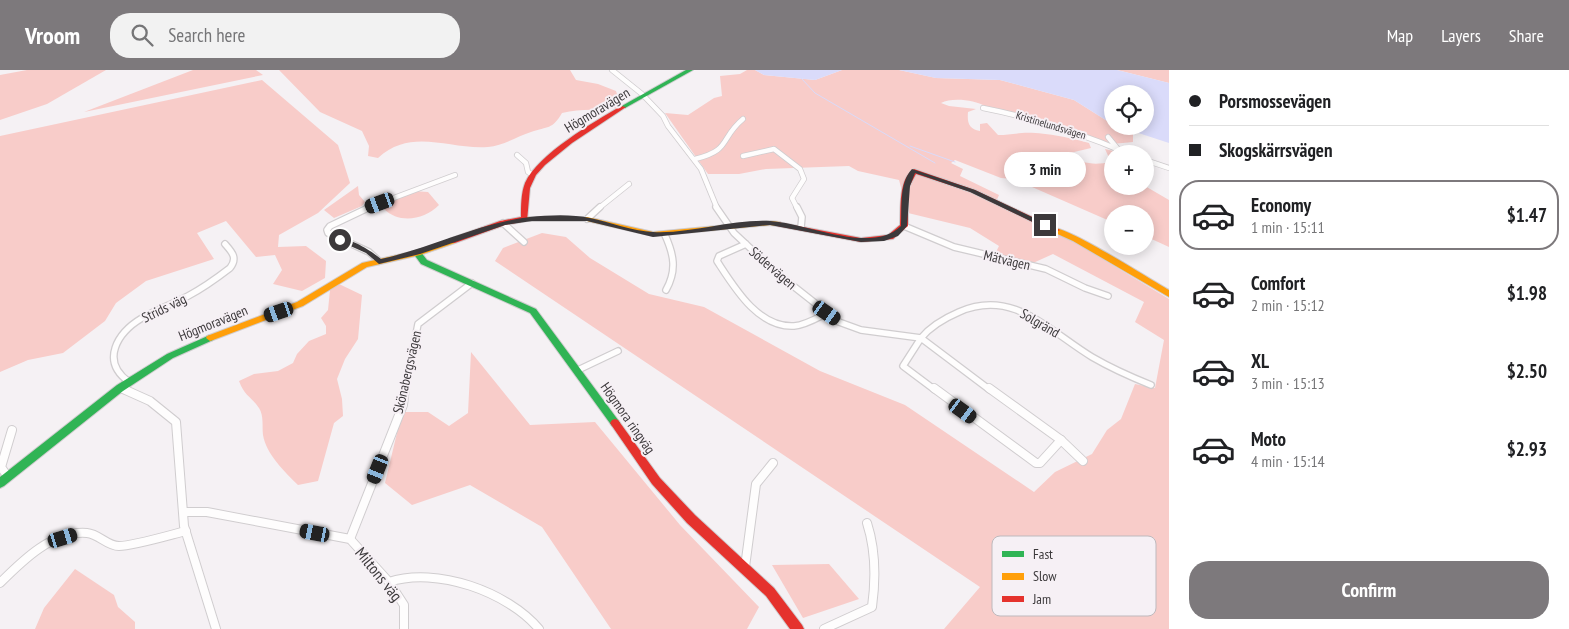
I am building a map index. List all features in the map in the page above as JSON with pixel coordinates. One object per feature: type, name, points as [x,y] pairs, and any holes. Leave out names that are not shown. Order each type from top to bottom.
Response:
[{"type":"street","name":"Södervägen","points":[[612,70],[645,97],[663,116],[668,126],[695,159],[703,172],[713,202],[730,226],[746,244],[827,313],[840,322],[862,330],[923,335],[1061,440],[1083,461]]},
{"type":"street","name":"Högmoravägen","points":[[533,174],[582,131],[690,70]]},
{"type":"street","name":"Kristinelundsvägen","points":[[984,108],[1032,118],[1108,145]]},
{"type":"street","points":[[695,159],[709,156],[720,150],[737,123],[743,119]]},
{"type":"street","name":"Kristinelundsvägen","points":[[1108,137],[1115,145]]},
{"type":"street","points":[[742,156],[757,151],[776,150],[800,169],[804,179],[794,192],[792,198],[802,218],[801,228]]},
{"type":"street","points":[[517,155],[526,163],[528,172],[533,174],[527,186],[524,219]]},
{"type":"street","points":[[1154,163],[1169,168]]},
{"type":"street","points":[[904,226],[908,180],[914,171],[923,172],[973,191],[1076,239],[1169,294]]},
{"type":"street","points":[[379,261],[368,252],[328,233],[327,230],[330,226],[364,209],[455,175]]},
{"type":"street","points":[[587,219],[595,210],[623,192],[629,184]]},
{"type":"street","name":"Högmoravägen","points":[[4,480],[120,388],[170,356],[227,330],[300,304],[354,270],[379,261],[417,253],[503,223],[524,219],[587,219],[653,234],[665,234],[764,223],[871,240],[890,237],[904,226]]},
{"type":"street","points":[[503,223],[524,242]]},
{"type":"street","name":"Mätvägen","points":[[904,226],[954,248],[1046,269],[1085,288],[1108,296]]},
{"type":"street","points":[[665,234],[674,260],[673,276],[666,290]]},
{"type":"street","name":"Strids väg","points":[[129,382],[118,376],[114,367],[114,351],[120,339],[138,320],[189,296],[230,268],[234,263],[234,255],[225,244]]},
{"type":"street","points":[[746,244],[719,256],[717,261],[734,288],[766,319],[779,326],[793,327],[827,313]]},
{"type":"street","name":"Högmora ringväg","points":[[417,253],[424,262],[533,311],[578,370],[656,481],[691,519],[770,592],[798,629]]},
{"type":"street","name":"Skönabergsvägen","points":[[350,540],[403,405],[409,361],[418,324],[472,283]]},
{"type":"street","name":"Solgränd","points":[[923,335],[969,306],[988,303],[1001,305],[1023,311],[1115,370],[1151,385]]},
{"type":"street","points":[[923,335],[903,366],[904,369],[1036,463],[1040,463],[1061,440]]},
{"type":"street","points":[[578,370],[618,351]]},
{"type":"street","points":[[120,388],[150,401],[176,422],[186,531],[216,629]]},
{"type":"street","points":[[4,480],[1,467],[12,430]]},
{"type":"street","points":[[745,567],[756,484],[773,463]]},
{"type":"street","name":"Miltons väg","points":[[184,512],[207,512],[350,540],[389,582],[404,605],[404,629]]},
{"type":"street","points":[[824,629],[872,607],[875,586],[872,536],[866,523]]},
{"type":"street","points":[[0,583],[31,555],[63,538],[77,533],[97,535],[112,545],[119,546],[186,531]]},
{"type":"street","points":[[389,582],[400,578],[427,575],[444,577],[515,606],[539,629]]},
{"type":"shaded area","points":[[27,70],[106,70],[47,104],[0,120],[0,75]]},
{"type":"shaded area","points":[[193,70],[256,70],[263,75],[84,112]]},
{"type":"shaded area","points":[[279,70],[570,70],[576,80],[598,84],[616,91],[621,107],[562,113],[549,127],[494,146],[473,147],[417,142],[391,149],[378,158],[368,156],[369,146],[362,131],[320,112]]},
{"type":"shaded area","points":[[755,70],[764,75],[815,80],[842,70],[899,70],[936,78],[1000,80],[1074,100],[1104,119],[1104,135],[1133,135],[1133,142],[1112,144],[1038,118],[975,102],[951,100],[941,103],[949,106],[976,109],[968,112],[968,122],[976,130],[980,131],[980,124],[987,123],[998,135],[1037,133],[1089,143],[1091,148],[1070,153],[1084,162],[1104,163],[1104,195],[1154,195],[1154,191],[1169,200],[1169,247],[1154,240],[1154,205],[1104,205],[1104,218],[1014,179],[1001,178],[955,160],[951,163],[963,169],[960,176],[999,195],[995,204],[1066,237],[1169,299],[1169,629],[944,629],[980,587],[495,261],[503,248],[542,233],[566,237],[590,258],[649,294],[704,307],[820,371],[905,405],[1034,492],[1055,472],[1092,454],[1107,430],[1121,419],[1135,384],[1155,388],[1164,340],[1135,322],[1144,302],[1053,254],[1033,263],[995,254],[999,246],[970,228],[908,213],[899,180],[858,171],[849,166],[766,169],[739,174],[708,174],[665,113],[688,115],[714,98],[722,96],[720,76]]},
{"type":"shaded area","points":[[1117,70],[1169,70],[1169,83]]},
{"type":"shaded area","points":[[262,80],[338,145],[350,183],[318,213],[279,235],[278,247],[306,246],[326,261],[325,278],[302,291],[273,284],[282,270],[275,255],[256,257],[226,221],[197,233],[214,259],[146,281],[116,303],[105,321],[63,353],[28,360],[0,372],[0,136]]},
{"type":"shaded area","points":[[358,186],[359,195],[365,202],[362,206],[334,218],[324,210]]},
{"type":"shaded area","points":[[413,191],[428,192],[439,205],[426,214],[411,218],[397,217],[384,209],[391,202]]},
{"type":"shaded area","points":[[339,284],[362,295],[358,339],[345,359],[337,379],[342,399],[343,416],[334,423],[318,481],[298,485],[268,449],[263,435],[261,411],[239,381],[254,374],[278,371],[293,363],[297,354],[309,341],[326,334],[326,326],[321,318],[328,310],[330,290]]},
{"type":"shaded area","points":[[471,352],[530,425],[595,422],[680,525],[759,607],[747,629],[611,629],[542,527],[470,485],[412,505],[385,483],[402,412],[428,412],[449,426],[468,413]]},
{"type":"shaded area","points":[[829,564],[859,599],[803,618],[772,565]]},
{"type":"shaded area","points":[[75,569],[114,595],[118,607],[135,622],[135,629],[35,629],[44,608]]},
{"type":"water","points":[[755,70],[842,70],[815,80],[764,75]]},
{"type":"water","points":[[899,70],[1117,70],[1169,83],[1169,143],[1145,135],[1154,135],[1154,85],[1104,85],[1104,119],[1074,100],[1000,80],[936,78]]},
{"type":"waterway","points":[[801,78],[815,93],[935,163]]},
{"type":"waterway","points":[[910,146],[955,162]]},
{"type":"traffic: fast","points":[[623,107],[690,70]]},
{"type":"traffic: fast","points":[[417,253],[424,262],[533,311],[615,423]]},
{"type":"traffic: fast","points":[[0,483],[120,388],[170,356],[210,338]]},
{"type":"traffic: slow","points":[[524,219],[587,219],[653,234],[770,223],[777,224]]},
{"type":"traffic: slow","points":[[1056,230],[1076,239],[1169,294]]},
{"type":"traffic: slow","points":[[210,338],[300,304],[365,265],[417,253],[452,241]]},
{"type":"traffic: jam","points":[[452,241],[503,223],[524,219],[528,184],[542,164],[570,141],[623,107]]},
{"type":"traffic: jam","points":[[777,224],[861,240],[890,237],[904,226],[905,189],[914,171],[973,191],[1056,230]]},
{"type":"traffic: jam","points":[[615,423],[656,481],[691,519],[770,592],[798,629]]},
{"type":"route","points":[[340,240],[368,252],[378,258],[379,261],[417,253],[515,220],[572,218],[587,219],[653,234],[752,223],[770,223],[861,240],[882,240],[896,234],[904,226],[906,186],[914,171],[923,172],[973,191],[1045,225]]}]
